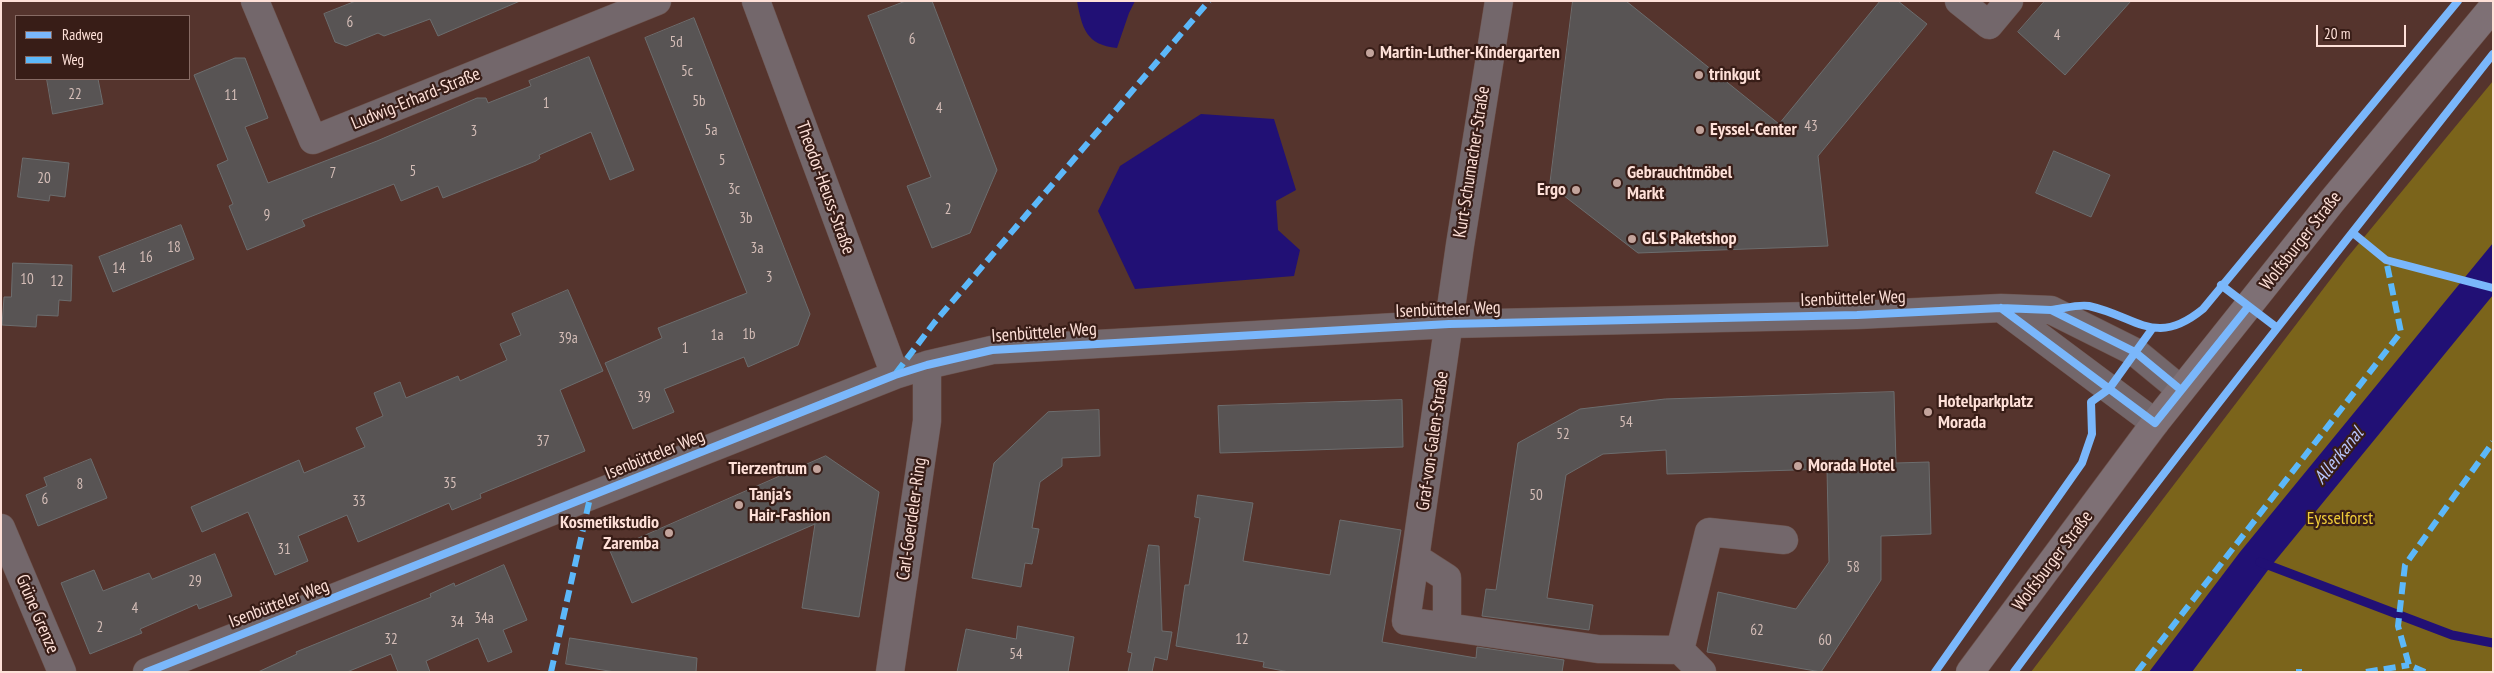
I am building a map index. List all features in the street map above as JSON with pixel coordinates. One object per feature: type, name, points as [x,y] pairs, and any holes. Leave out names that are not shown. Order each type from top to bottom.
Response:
[{"type":"street","name":"Ludwig-Erhard-Straße","points":[[255,1],[313,140],[657,1]]},
{"type":"street","name":"Theodor-Heuss-Straße","points":[[756,1],[895,375]]},
{"type":"street","name":"Kurt-Schumacher-Straße","points":[[1449,324],[1481,105],[1499,1]]},
{"type":"street","points":[[1959,1],[1989,24],[2009,1]]},
{"type":"street","name":"Wolfsburger Straße","points":[[1970,672],[2155,423],[2332,201],[2493,7]]},
{"type":"street","name":"Isenbütteler Weg","points":[[147,672],[895,375],[927,365],[992,350],[1449,324],[1857,315],[2001,308],[2051,310],[2135,352],[2181,390]]},
{"type":"street","points":[[2001,308],[2155,423]]},
{"type":"street","name":"Graf-von-Galen-Straße","points":[[1449,324],[1406,621],[1598,649],[1680,650]]},
{"type":"street","name":"Carl-Goerdeler-Ring","points":[[890,672],[927,421],[927,365]]},
{"type":"street","name":"Grüne Grenze","points":[[1,528],[62,672]]},
{"type":"street","points":[[1702,672],[1680,650],[1709,532],[1784,540]]},
{"type":"street","points":[[1416,558],[1447,578],[1447,626]]},
{"type":"green space","name":"Eysselforst","points":[[2493,81],[2493,672],[2031,672],[2346,259]]},
{"type":"water","points":[[1077,1],[1135,1],[1117,48],[1098,43],[1087,34]]},
{"type":"water","points":[[1201,114],[1274,119],[1296,190],[1276,201],[1278,230],[1300,250],[1294,276],[1135,289],[1098,211],[1120,166]]},
{"type":"water","name":"Allerkanal","points":[[2493,243],[2493,295],[2271,566],[2192,672],[2149,672],[2240,552]]},
{"type":"building","points":[[356,1],[520,1],[438,36],[430,19],[384,36],[378,33],[346,46],[335,42],[324,14]]},
{"type":"building","points":[[906,1],[932,1],[997,170],[970,233],[932,248],[907,186],[931,177],[868,16]]},
{"type":"building","name":"Eyssel-Center","points":[[1573,1],[1626,1],[1779,124],[1880,1],[1898,1],[1927,24],[1818,156],[1828,246],[1638,253],[1550,185]]},
{"type":"building","points":[[2045,1],[2131,1],[2065,75],[2018,32]]},
{"type":"building","points":[[694,18],[810,314],[798,345],[748,367],[744,357],[664,389],[674,412],[633,429],[605,363],[662,338],[658,328],[747,293],[645,38]]},
{"type":"building","points":[[589,57],[634,170],[610,180],[591,132],[539,155],[540,158],[536,161],[443,198],[438,186],[401,201],[394,184],[302,220],[305,226],[247,250],[229,206],[233,204],[217,165],[228,160],[194,75],[235,58],[245,58],[268,118],[245,127],[268,183],[377,141],[477,98],[486,98],[488,103],[531,86],[529,81]]},
{"type":"building","points":[[47,80],[98,80],[103,104],[53,114]]},
{"type":"building","points":[[2054,151],[2110,175],[2091,217],[2036,193]]},
{"type":"building","points":[[23,158],[69,163],[65,197],[50,195],[49,201],[18,197]]},
{"type":"building","points":[[181,225],[194,259],[113,292],[99,257]]},
{"type":"building","points":[[13,263],[72,265],[71,301],[59,300],[58,316],[37,315],[36,327],[2,325],[4,297],[11,297]]},
{"type":"building","points":[[568,290],[603,371],[560,390],[585,451],[480,494],[481,498],[452,510],[449,503],[358,542],[347,515],[298,536],[308,561],[275,575],[248,512],[202,532],[191,507],[299,460],[304,473],[365,447],[356,428],[383,416],[374,393],[400,382],[406,398],[458,376],[460,381],[507,360],[500,344],[521,335],[512,314]]},
{"type":"building","points":[[1894,392],[1896,463],[1929,462],[1931,534],[1881,536],[1881,580],[1821,672],[1707,652],[1718,592],[1796,609],[1829,562],[1827,469],[1667,474],[1666,450],[1603,454],[1566,475],[1547,598],[1593,605],[1589,630],[1482,616],[1486,589],[1496,590],[1518,443],[1580,409],[1665,399]]},
{"type":"building","points":[[1402,400],[1403,447],[1220,453],[1218,406]]},
{"type":"building","points":[[1099,410],[1100,456],[1062,458],[1062,466],[1040,482],[1032,528],[1039,529],[1032,564],[1025,563],[1021,587],[972,578],[994,463],[1048,412]]},
{"type":"building","points":[[826,456],[879,492],[859,617],[802,608],[815,524],[632,603],[610,551]]},
{"type":"building","points":[[91,459],[107,498],[38,526],[26,495],[47,486],[44,478]]},
{"type":"building","points":[[1198,495],[1253,503],[1243,561],[1330,575],[1340,520],[1401,530],[1382,642],[1476,658],[1477,647],[1564,660],[1562,672],[1289,672],[1263,667],[1264,662],[1176,646],[1185,585],[1189,585],[1200,518],[1195,517]]},
{"type":"building","points":[[1149,545],[1159,546],[1162,631],[1172,632],[1167,660],[1155,657],[1152,672],[1128,672],[1132,653],[1128,652]]},
{"type":"building","points":[[215,554],[232,596],[199,609],[197,604],[140,629],[142,633],[90,654],[61,583],[94,570],[103,591],[149,573],[152,579]]},
{"type":"building","points":[[504,565],[527,620],[503,630],[512,652],[488,662],[478,638],[426,661],[430,672],[398,672],[391,654],[347,672],[258,672],[297,654],[296,652],[431,597],[430,594],[454,583],[455,586]]},
{"type":"building","points":[[1018,626],[1074,637],[1068,672],[957,672],[966,629],[1016,639]]},
{"type":"building","points":[[570,638],[697,658],[696,672],[615,672],[566,664]]},
{"type":"waterway","points":[[2260,562],[2452,635],[2493,643]]},
{"type":"marked path","points":[[896,373],[934,323],[1209,1]]},
{"type":"marked path","points":[[2137,672],[2401,332],[2386,260],[2389,261]]},
{"type":"marked path","points":[[2425,672],[2409,665],[2398,626],[2405,565],[2493,442]]},
{"type":"marked path","points":[[551,672],[590,498]]},
{"type":"marked path","points":[[2366,672],[2409,665]]},
{"type":"marked path","points":[[2296,672],[2302,672]]},
{"type":"cycle path","points":[[2051,310],[2089,306],[2146,326],[2159,328],[2172,327],[2186,321],[2203,309],[2458,1]]},
{"type":"cycle path","points":[[2014,672],[2191,438],[2493,54]]},
{"type":"cycle path","points":[[2353,233],[2386,260],[2493,288]]},
{"type":"cycle path","points":[[2221,285],[2276,327]]},
{"type":"cycle path","points":[[2001,308],[2155,423],[2248,307]]},
{"type":"cycle path","points":[[147,672],[895,375],[927,365],[992,350],[1449,324],[1857,315],[2001,308],[2051,310],[2135,352],[2181,390]]},
{"type":"cycle path","points":[[1935,672],[2082,463],[2092,434],[2091,402],[2109,389],[2152,329]]},
{"type":"place","name":"Martin-Luther-Kindergarten","points":[[1370,53]]},
{"type":"place","name":"trinkgut","points":[[1699,75]]},
{"type":"place","name":"Eyssel-Center","points":[[1700,130]]},
{"type":"place","name":"Gebrauchtmöbel Markt","points":[[1617,183]]},
{"type":"place","name":"Ergo","points":[[1576,190]]},
{"type":"place","name":"GLS Paketshop","points":[[1632,239]]},
{"type":"place","name":"Hotelparkplatz Morada","points":[[1928,412]]},
{"type":"place","name":"Morada Hotel","points":[[1798,466]]},
{"type":"place","name":"Tierzentrum","points":[[817,469]]},
{"type":"place","name":"Tanja's Hair-Fashion","points":[[739,505]]},
{"type":"place","name":"Kosmetikstudio Zaremba","points":[[669,533]]}]
